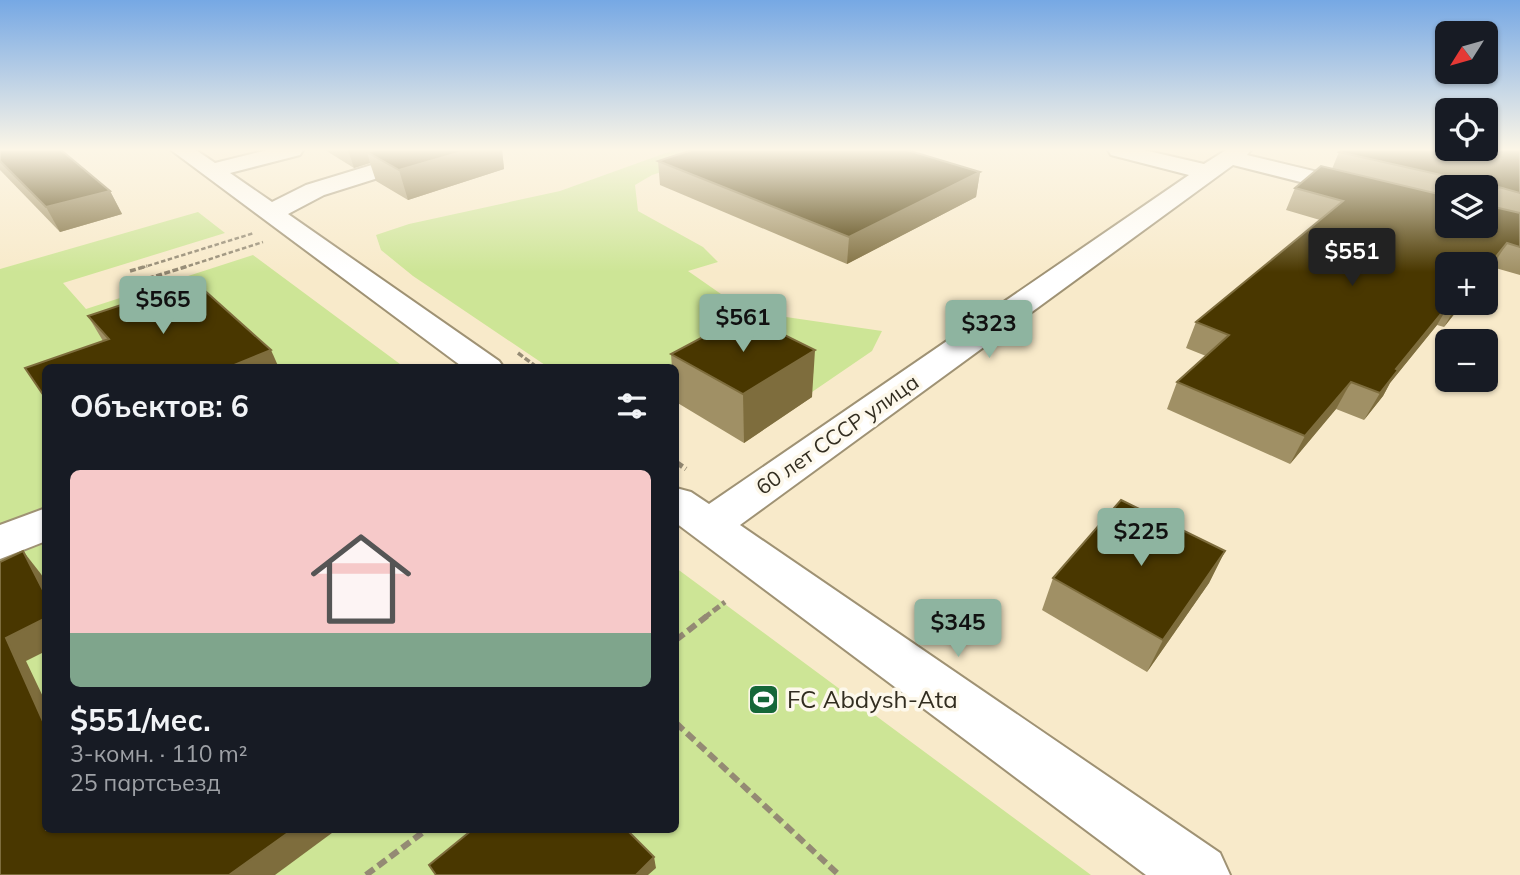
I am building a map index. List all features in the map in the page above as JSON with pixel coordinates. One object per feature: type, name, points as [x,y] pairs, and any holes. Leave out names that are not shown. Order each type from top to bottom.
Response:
[{"type":"street","points":[[239,191],[481,364]]},
{"type":"street","points":[[270,213],[313,191]]},
{"type":"street","name":"60 лет СССР улица","points":[[692,514],[1179,191]]},
{"type":"street","points":[[1359,191],[1435,208]]},
{"type":"street","points":[[692,514],[1198,875]]},
{"type":"street","points":[[0,543],[42,525]]},
{"type":"path","points":[[140,281],[297,232]]},
{"type":"path","points":[[679,638],[725,602]]},
{"type":"path","points":[[679,726],[839,875]]},
{"type":"path","points":[[366,875],[422,833]]},
{"type":"green space","points":[[560,191],[636,191],[638,211],[703,247],[718,262],[688,271],[731,301],[759,313],[882,331],[872,351],[812,392],[679,369],[679,364],[544,364],[413,276],[381,250],[376,235],[409,224]]},
{"type":"green space","name":"FC Abdysh-Ata","points":[[198,212],[225,233],[63,283],[86,309],[253,255],[400,364],[42,364],[42,833],[679,833],[679,570],[1091,875],[0,875],[0,269]]},
{"type":"building","points":[[30,191],[110,191],[46,207]]},
{"type":"building","points":[[733,191],[942,191],[849,237]]},
{"type":"building","points":[[1305,191],[1425,191],[1435,193],[1435,238],[1498,238],[1498,208],[1520,213],[1520,247],[1507,243],[1498,254],[1498,252],[1435,252],[1435,315],[1440,315],[1380,393],[1351,382],[1305,436],[1177,382],[1229,335],[1196,322],[1343,201]]},
{"type":"building","points":[[194,281],[271,350],[237,364],[42,364],[42,393],[25,368],[109,339],[88,316]]},
{"type":"building","points":[[744,315],[815,350],[743,394],[671,354]]},
{"type":"building","points":[[1121,500],[1225,551],[1163,640],[1053,578]]},
{"type":"building","points":[[23,551],[42,588],[42,620],[6,638],[42,719],[42,833],[288,833],[229,875],[0,875],[0,562]]},
{"type":"building","points":[[468,833],[630,833],[654,857],[636,875],[436,875],[429,865]]},
{"type":"place","name":"FC Abdysh-Ata","points":[[764,699]]}]
